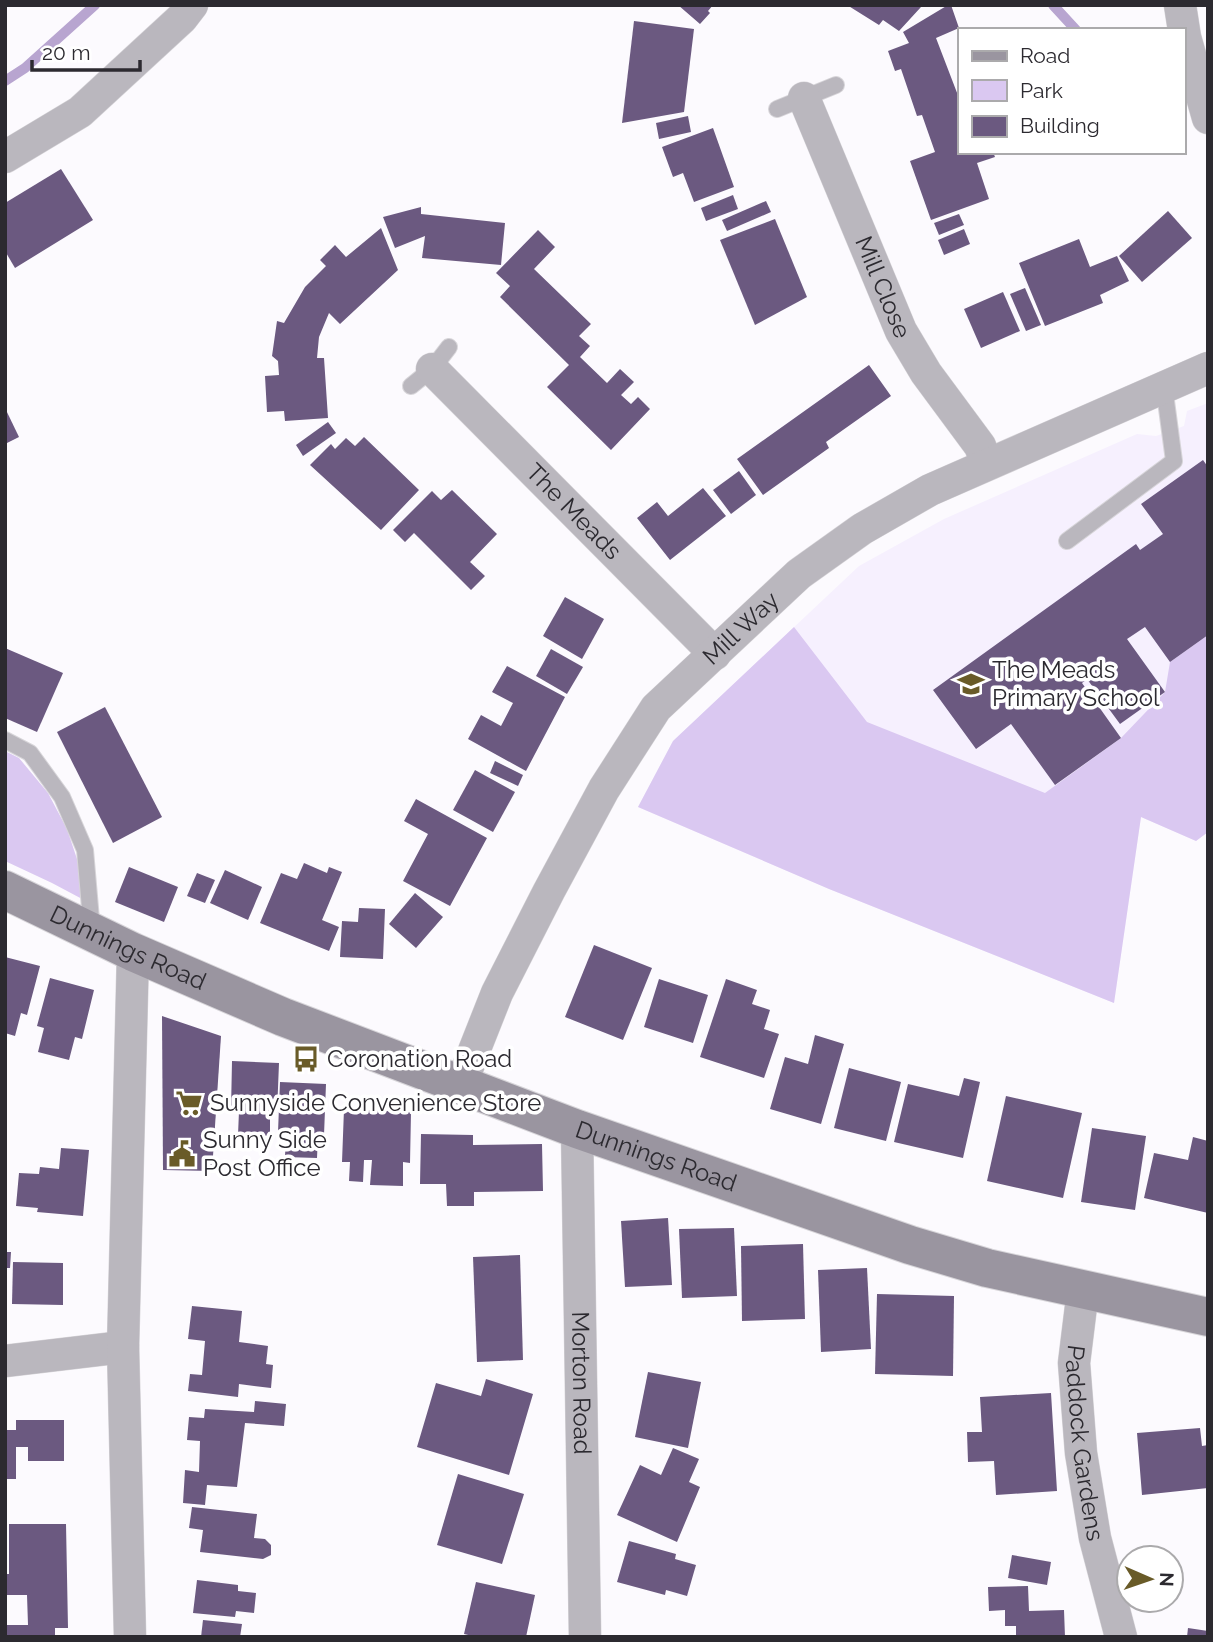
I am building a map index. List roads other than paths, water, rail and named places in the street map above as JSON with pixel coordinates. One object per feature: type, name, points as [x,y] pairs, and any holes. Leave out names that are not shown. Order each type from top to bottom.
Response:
[{"type":"street","points":[[5,157],[80,113],[182,18],[192,5]]},
{"type":"street","points":[[1180,5],[1184,28]]},
{"type":"street","points":[[1185,37],[1208,118]]},
{"type":"street","name":"Mill Close","points":[[790,103],[901,331],[926,373],[980,446],[987,464]]},
{"type":"street","name":"The Meads","points":[[431,367],[715,654]]},
{"type":"street","name":"Mill Way","points":[[461,1084],[497,993],[604,789],[656,708],[799,574],[862,529],[930,490],[1208,368]]},
{"type":"street","name":"Dunnings Road","points":[[5,890],[133,952],[284,1017],[578,1129],[910,1245],[987,1268],[1208,1317]]},
{"type":"street","points":[[130,1637],[123,1347],[133,952]]},
{"type":"street","name":"Morton Road","points":[[578,1129],[585,1637]]},
{"type":"street","name":"Paddock Gardens","points":[[1083,1290],[1074,1363],[1081,1453],[1095,1538],[1121,1637]]},
{"type":"street","points":[[5,1361],[123,1347]]},
{"type":"lane","points":[[790,103],[836,85]]},
{"type":"lane","points":[[1067,541],[1174,461],[1164,386]]},
{"type":"lane","points":[[5,740],[30,753],[62,797],[85,850],[93,932]]},
{"type":"waterway","points":[[5,81],[25,68],[95,5]]},
{"type":"waterway","points":[[1053,5],[1074,28]]},
{"type":"place","name":"The Meads Primary School","points":[[971,684]]},
{"type":"place","name":"Coronation Road","points":[[306,1059]]},
{"type":"place","name":"Sunnyside Convenience Store","points":[[189,1103]]},
{"type":"place","name":"Sunny Side Post Office","points":[[182,1154]]}]
